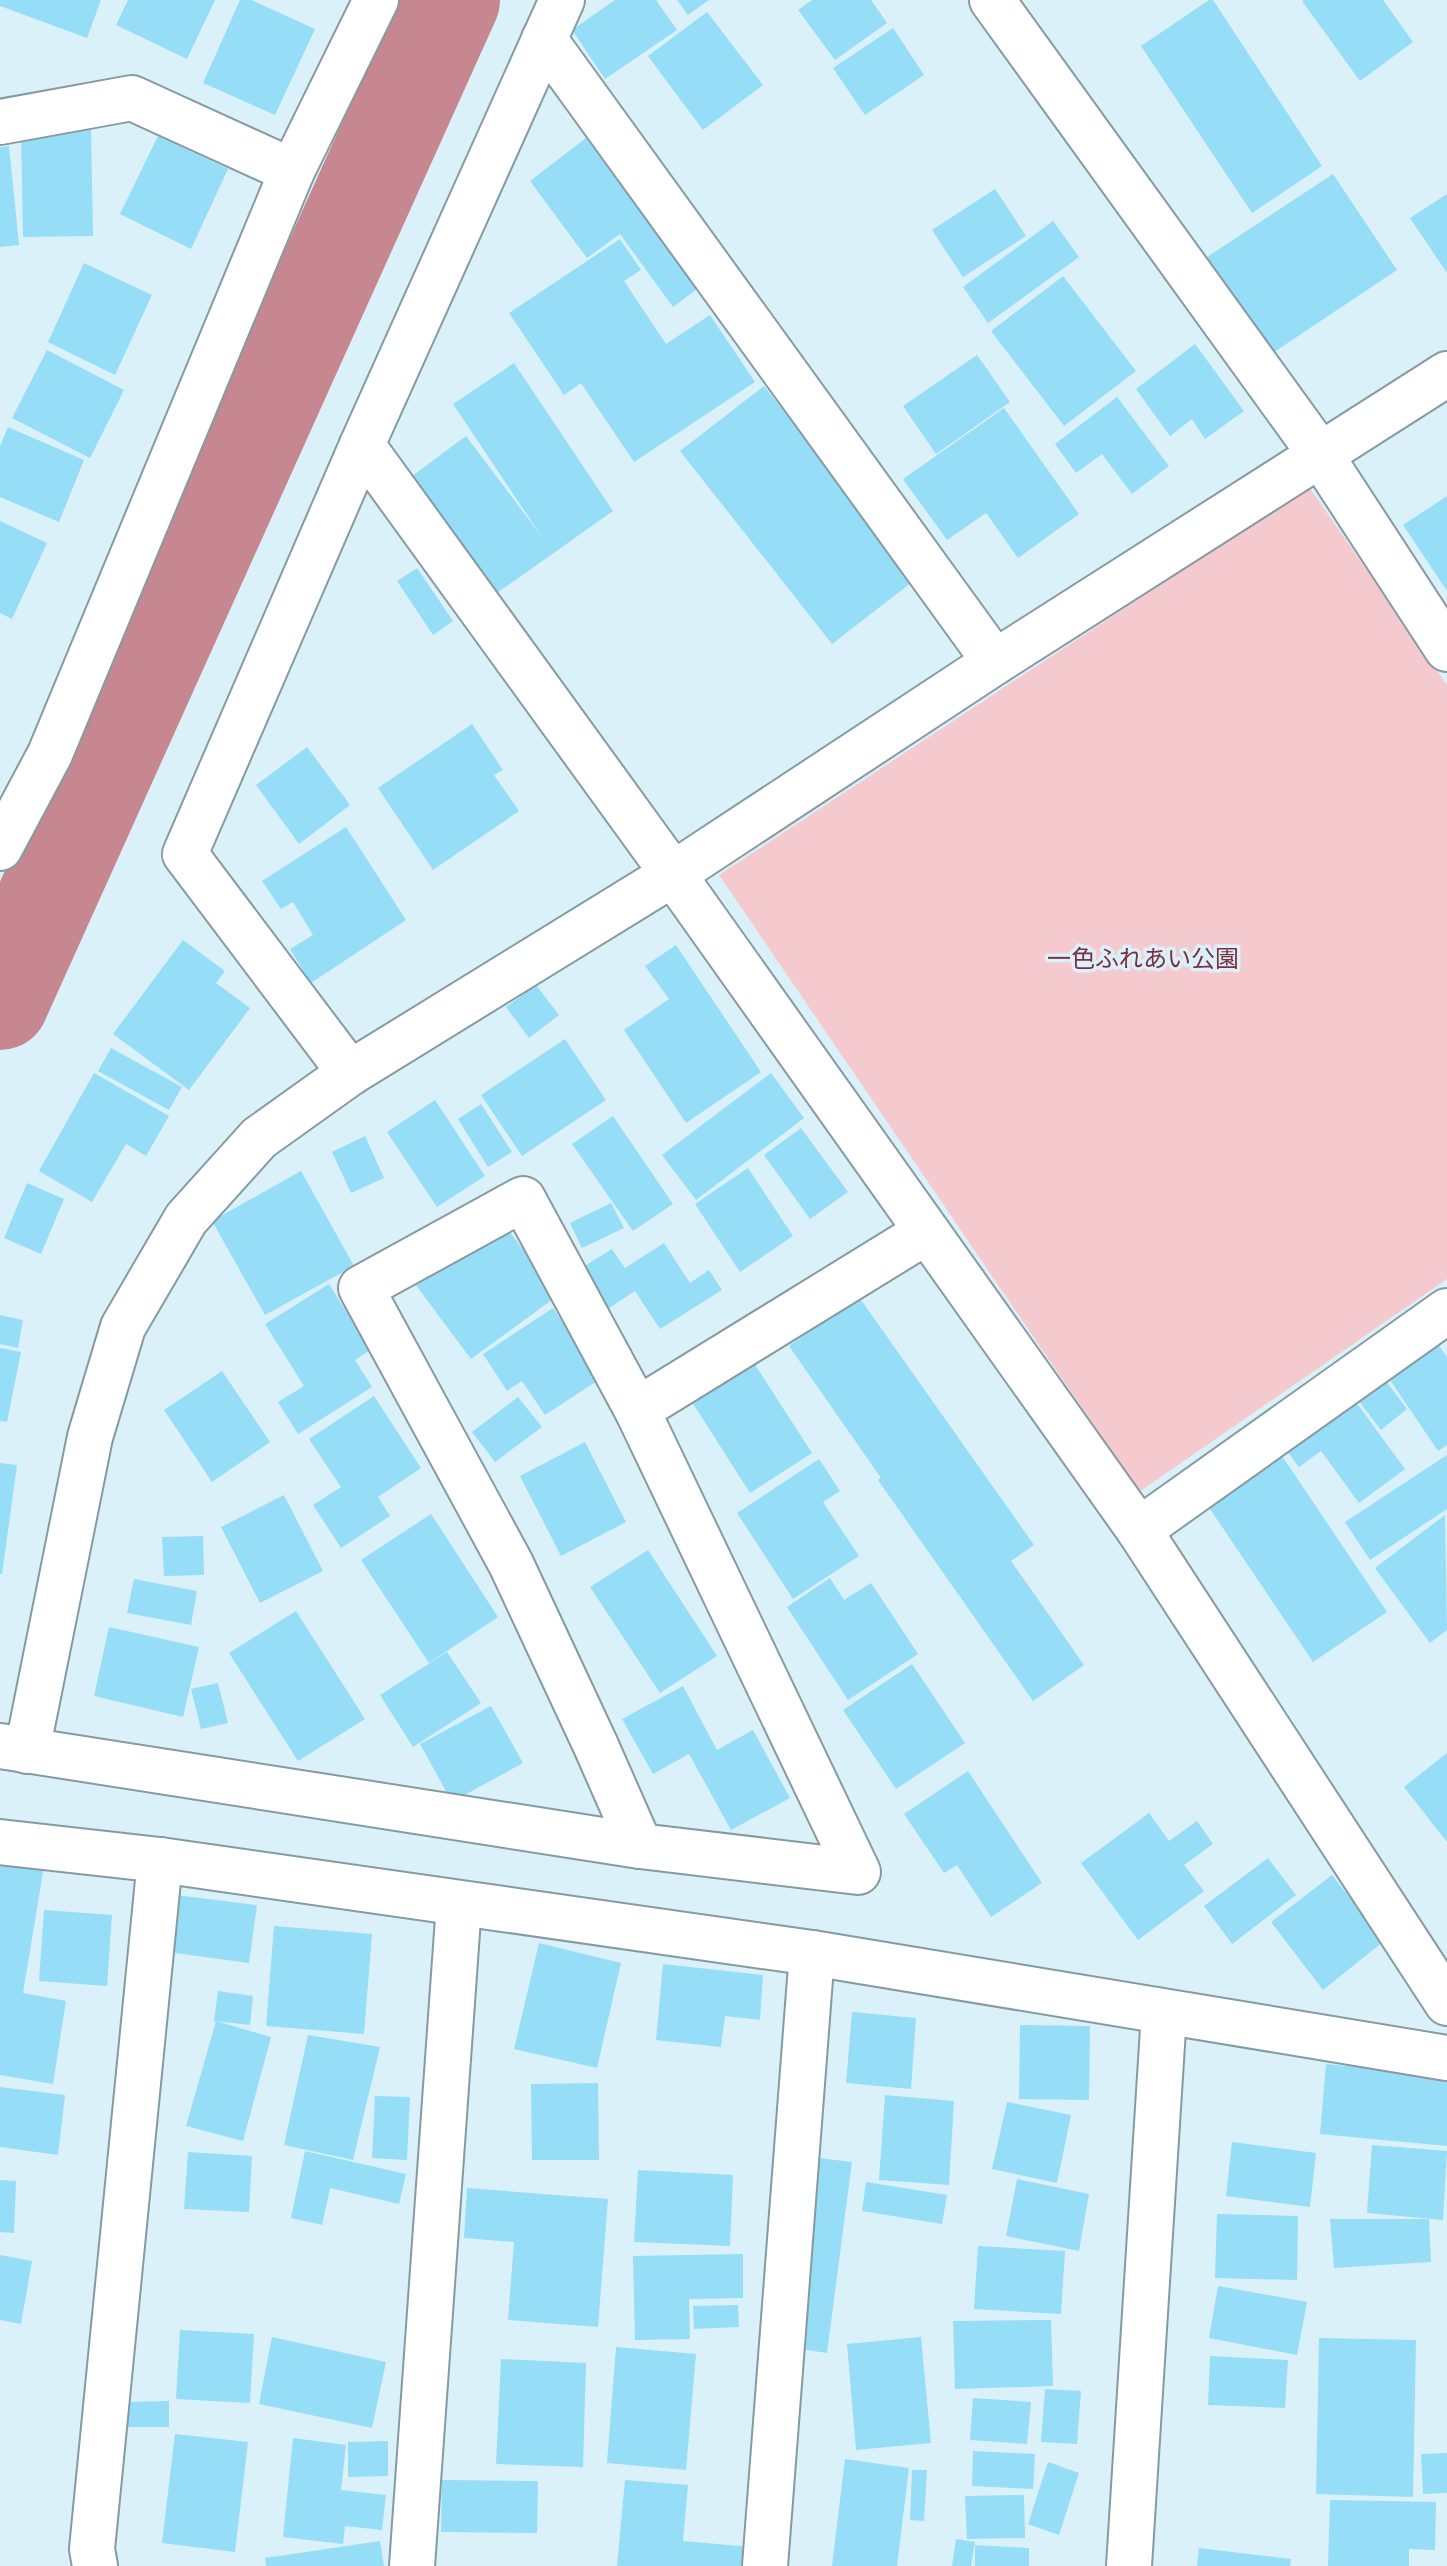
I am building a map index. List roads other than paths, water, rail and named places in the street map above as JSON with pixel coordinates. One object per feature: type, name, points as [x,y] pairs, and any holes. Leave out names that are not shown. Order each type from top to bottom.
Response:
[{"type":"street","points":[[0,848],[50,754],[292,171],[376,0]]},
{"type":"street","points":[[992,0],[1320,454],[1447,649]]},
{"type":"street","points":[[553,19],[995,662]]},
{"type":"street","points":[[350,1073],[185,854],[362,445],[553,19]]},
{"type":"street","points":[[0,122],[132,98],[292,171]]},
{"type":"street","points":[[640,1846],[511,1564],[361,1288],[523,1199],[637,1410],[858,1872],[640,1846],[14,1748],[90,1437],[123,1327],[186,1219],[259,1138],[350,1073],[673,874],[995,662],[1447,374]]},
{"type":"street","points":[[362,445],[673,874],[1139,1530],[1447,2003]]},
{"type":"street","points":[[637,1410],[926,1232]]},
{"type":"street","points":[[1139,1530],[1447,1311]]},
{"type":"street","points":[[0,1842],[160,1860],[812,1953],[1447,2058]]},
{"type":"street","points":[[95,2566],[92,2549],[160,1860]]},
{"type":"street","points":[[412,2566],[459,1904]]},
{"type":"street","points":[[765,2566],[812,1953]]},
{"type":"street","points":[[1129,2566],[1164,2013]]},
{"type":"waterway","points":[[0,1001],[451,0]]},
{"type":"park label","name":"一色ふれあい公園","points":[[1143,959]]}]
